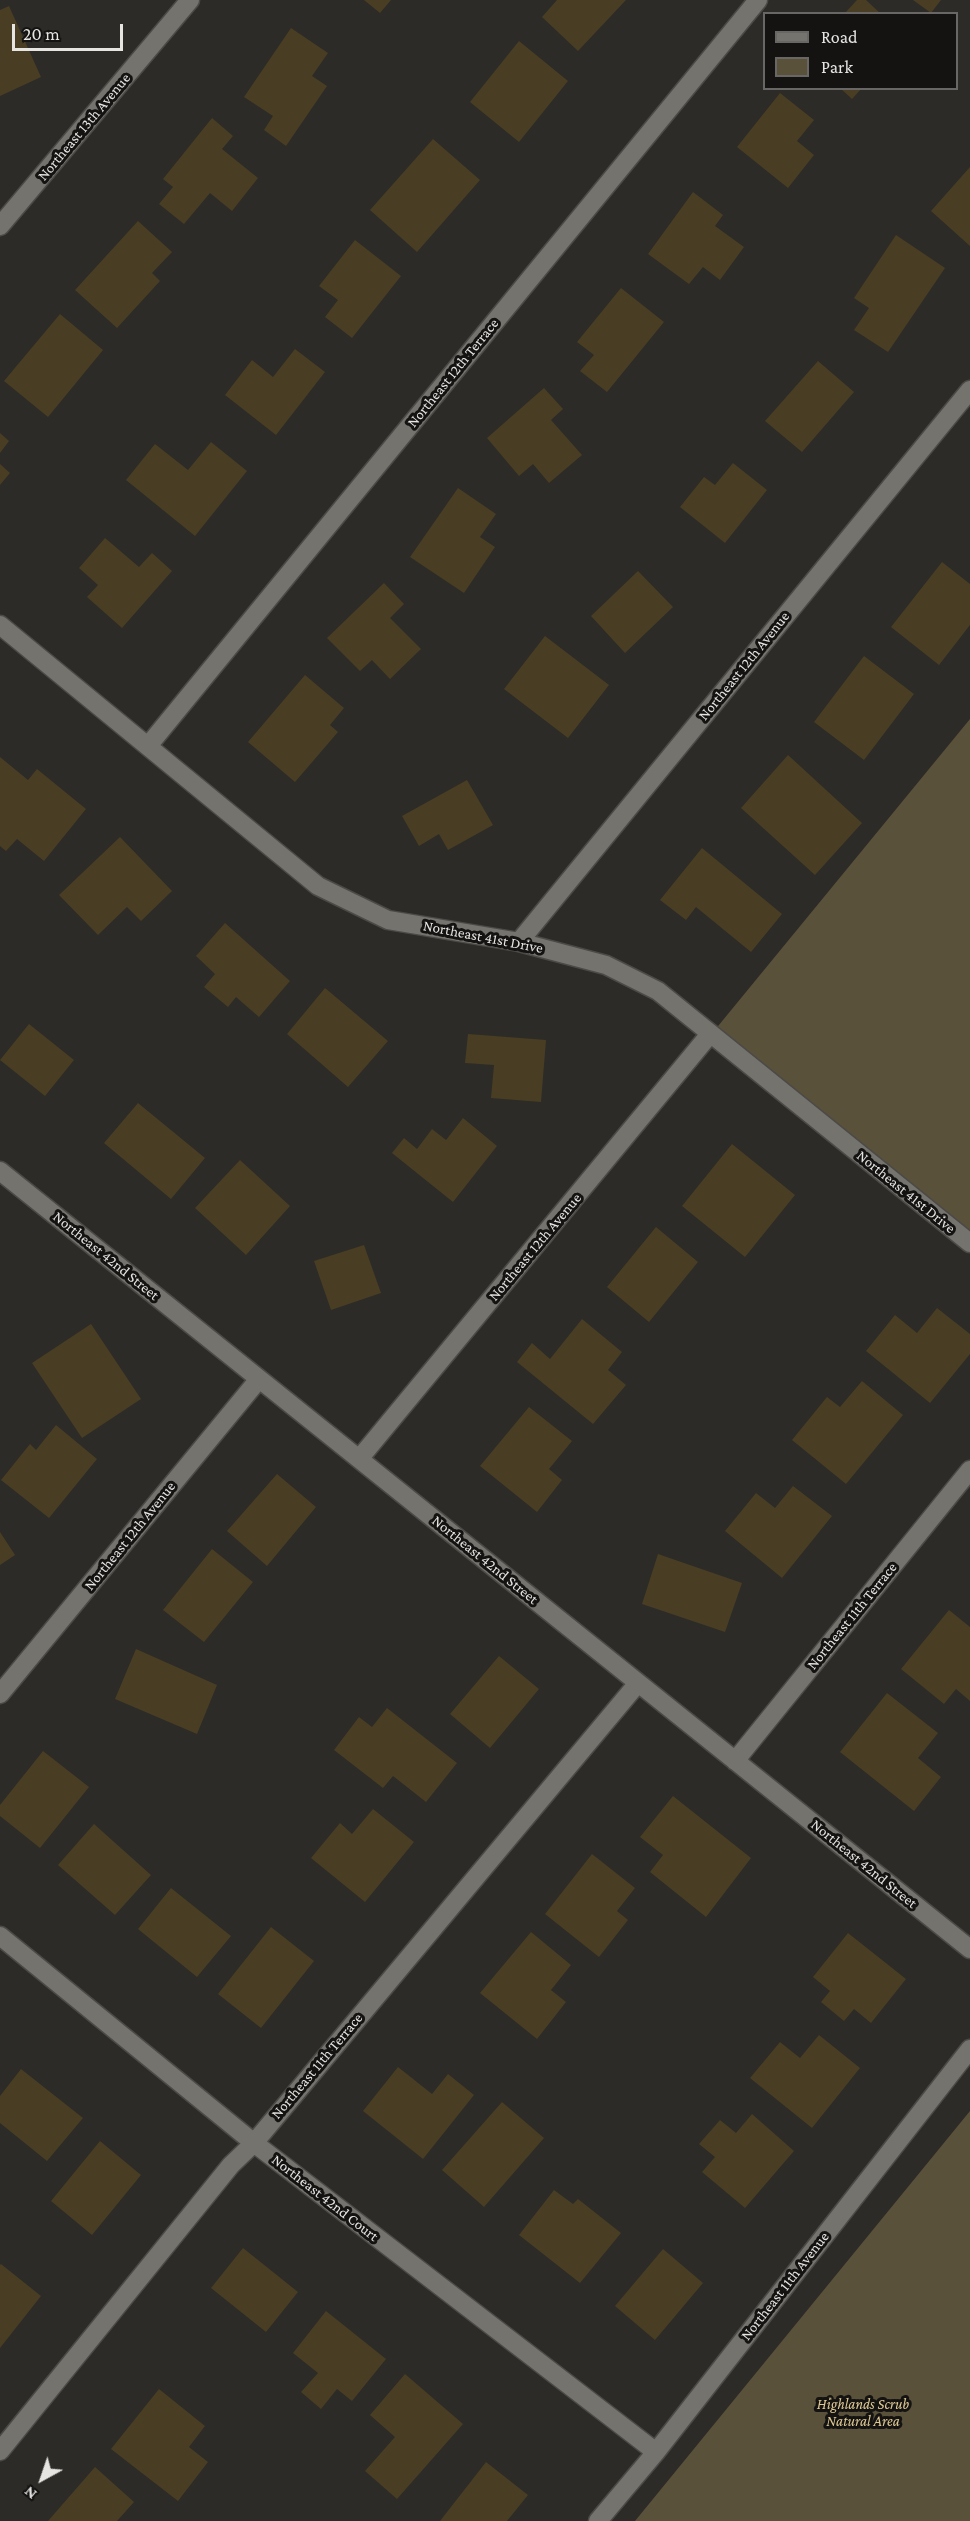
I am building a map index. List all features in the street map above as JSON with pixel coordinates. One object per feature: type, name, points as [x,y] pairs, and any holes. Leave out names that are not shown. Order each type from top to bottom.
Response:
[{"type":"street","name":"Northeast 13th Avenue","points":[[0,226],[190,0]]},
{"type":"street","name":"Northeast 12th Terrace","points":[[148,746],[758,0]]},
{"type":"street","name":"Northeast 12th Avenue","points":[[519,942],[970,390]]},
{"type":"street","name":"Northeast 41st Drive","points":[[0,625],[318,886],[388,920],[519,942],[606,965],[658,991],[970,1243]]},
{"type":"street","name":"Northeast 12th Avenue","points":[[359,1459],[710,1034]]},
{"type":"street","name":"Northeast 42nd Street","points":[[0,1171],[970,1949]]},
{"type":"street","name":"Northeast 12th Avenue","points":[[0,1694],[259,1379]]},
{"type":"street","name":"Northeast 11th Terrace","points":[[735,1761],[970,1470]]},
{"type":"street","name":"Northeast 11th Terrace","points":[[0,2451],[231,2165],[254,2143],[638,1683]]},
{"type":"street","name":"Northeast 42nd Court","points":[[0,1936],[254,2143],[656,2452]]},
{"type":"street","name":"Northeast 11th Avenue","points":[[598,2521],[656,2452],[970,2049]]},
{"type":"green space","points":[[970,719],[970,1235],[714,1031]]},
{"type":"green space","name":"Highlands Scrub Natural Area","points":[[970,2111],[970,2521],[635,2521]]},
{"type":"building","points":[[364,0],[391,0],[380,13]]},
{"type":"building","points":[[557,0],[626,0],[578,51],[542,17]]},
{"type":"building","points":[[857,0],[866,0],[879,12],[846,12]]},
{"type":"building","points":[[913,0],[941,0],[930,12]]},
{"type":"building","points":[[9,6],[41,77],[0,96],[0,10]]},
{"type":"building","points":[[291,28],[328,53],[312,76],[327,86],[286,146],[264,130],[273,116],[244,97]]},
{"type":"building","points":[[519,41],[568,81],[519,142],[470,102]]},
{"type":"building","points":[[842,90],[860,90],[852,99]]},
{"type":"building","points":[[780,93],[814,120],[797,141],[814,155],[788,188],[737,147]]},
{"type":"building","points":[[212,118],[233,136],[222,149],[258,178],[232,211],[210,193],[184,224],[159,204],[173,187],[163,179]]},
{"type":"building","points":[[433,139],[480,180],[417,252],[370,210]]},
{"type":"building","points":[[970,167],[970,246],[931,211]]},
{"type":"building","points":[[693,192],[723,215],[715,226],[744,247],[720,280],[703,267],[689,284],[648,254]]},
{"type":"building","points":[[138,221],[172,252],[152,273],[160,281],[117,328],[75,290]]},
{"type":"building","points":[[896,235],[945,268],[888,352],[854,330],[869,308],[854,298]]},
{"type":"building","points":[[355,240],[401,276],[352,338],[325,317],[338,300],[319,286]]},
{"type":"building","points":[[621,288],[664,322],[607,392],[580,371],[594,355],[577,342]]},
{"type":"building","points":[[60,314],[103,350],[48,417],[4,381]]},
{"type":"building","points":[[295,349],[325,372],[276,435],[225,395],[252,360],[273,377]]},
{"type":"building","points":[[818,361],[854,392],[802,452],[765,421]]},
{"type":"building","points":[[544,388],[563,409],[551,420],[582,455],[549,483],[533,464],[519,476],[487,438]]},
{"type":"building","points":[[0,433],[9,441],[0,453]]},
{"type":"building","points":[[211,442],[247,471],[195,536],[126,480],[155,444],[188,470]]},
{"type":"building","points":[[733,463],[767,490],[725,543],[680,507],[704,477],[715,485]]},
{"type":"building","points":[[0,464],[10,473],[0,485]]},
{"type":"building","points":[[458,488],[496,514],[480,537],[495,547],[464,593],[410,557]]},
{"type":"building","points":[[105,538],[139,567],[152,553],[172,571],[122,628],[87,597],[98,585],[79,568]]},
{"type":"building","points":[[942,562],[970,584],[970,625],[939,665],[891,627]]},
{"type":"building","points":[[638,571],[673,607],[625,653],[591,616]]},
{"type":"building","points":[[384,583],[404,604],[390,618],[421,649],[390,679],[372,660],[360,671],[327,638]]},
{"type":"building","points":[[545,636],[609,685],[568,738],[504,689]]},
{"type":"building","points":[[864,656],[914,694],[864,760],[814,722]]},
{"type":"building","points":[[305,675],[344,708],[330,725],[338,732],[295,782],[248,742]]},
{"type":"building","points":[[788,755],[862,823],[815,875],[741,808]]},
{"type":"building","points":[[0,757],[28,780],[37,769],[86,809],[44,861],[17,839],[6,851],[0,846]]},
{"type":"building","points":[[467,780],[493,825],[448,850],[439,834],[419,846],[402,816]]},
{"type":"building","points":[[120,837],[172,891],[141,921],[127,907],[98,935],[59,895]]},
{"type":"building","points":[[702,848],[782,914],[751,952],[696,907],[686,920],[660,900]]},
{"type":"building","points":[[225,923],[290,981],[259,1017],[236,997],[228,1007],[204,987],[215,974],[196,956]]},
{"type":"building","points":[[325,988],[388,1041],[348,1087],[287,1034]]},
{"type":"building","points":[[29,1024],[74,1060],[45,1096],[0,1060]]},
{"type":"building","points":[[468,1034],[546,1040],[541,1102],[491,1098],[494,1065],[465,1063]]},
{"type":"building","points":[[138,1103],[205,1158],[171,1199],[104,1143]]},
{"type":"building","points":[[463,1118],[497,1146],[453,1202],[392,1153],[404,1138],[417,1149],[432,1129],[446,1140]]},
{"type":"building","points":[[732,1144],[795,1195],[745,1257],[682,1206]]},
{"type":"building","points":[[240,1160],[290,1206],[246,1255],[195,1208]]},
{"type":"building","points":[[656,1227],[698,1262],[649,1322],[607,1287]]},
{"type":"building","points":[[364,1245],[381,1293],[331,1310],[314,1261]]},
{"type":"building","points":[[937,1308],[970,1334],[970,1354],[930,1403],[866,1351],[895,1315],[917,1333]]},
{"type":"building","points":[[582,1319],[622,1352],[608,1370],[626,1385],[593,1424],[517,1362],[532,1343],[550,1359]]},
{"type":"building","points":[[91,1324],[141,1399],[82,1438],[32,1363]]},
{"type":"building","points":[[862,1381],[903,1415],[846,1484],[792,1440],[827,1397],[840,1407]]},
{"type":"building","points":[[529,1407],[572,1441],[549,1469],[562,1480],[537,1512],[480,1466]]},
{"type":"building","points":[[56,1425],[97,1459],[49,1518],[1,1480],[30,1444],[36,1450]]},
{"type":"building","points":[[277,1474],[316,1507],[267,1566],[227,1531]]},
{"type":"building","points":[[793,1486],[832,1516],[782,1578],[725,1531],[756,1493],[775,1508]]},
{"type":"building","points":[[0,1532],[15,1555],[0,1565]]},
{"type":"building","points":[[212,1549],[253,1582],[204,1642],[163,1610]]},
{"type":"building","points":[[658,1554],[742,1583],[725,1632],[642,1604]]},
{"type":"building","points":[[949,1610],[970,1627],[970,1701],[956,1689],[944,1704],[901,1669]]},
{"type":"building","points":[[136,1649],[217,1685],[197,1734],[115,1699]]},
{"type":"building","points":[[499,1656],[539,1689],[490,1748],[450,1714]]},
{"type":"building","points":[[887,1693],[938,1733],[918,1758],[941,1777],[914,1811],[840,1752]]},
{"type":"building","points":[[387,1708],[457,1763],[426,1802],[393,1776],[383,1788],[334,1750],[359,1717],[372,1727]]},
{"type":"building","points":[[43,1751],[89,1787],[40,1848],[0,1816],[0,1805]]},
{"type":"building","points":[[673,1796],[751,1858],[706,1917],[650,1872],[663,1855],[640,1837]]},
{"type":"building","points":[[373,1809],[414,1842],[365,1902],[311,1858],[340,1823],[352,1834]]},
{"type":"building","points":[[94,1824],[151,1875],[115,1915],[58,1865]]},
{"type":"building","points":[[592,1854],[635,1888],[617,1911],[628,1920],[599,1957],[545,1914]]},
{"type":"building","points":[[171,1888],[231,1936],[197,1977],[138,1929]]},
{"type":"building","points":[[271,1927],[314,1961],[261,2028],[218,1994]]},
{"type":"building","points":[[531,1932],[571,1965],[551,1990],[566,2002],[537,2039],[480,1993]]},
{"type":"building","points":[[848,1933],[906,1979],[871,2023],[854,2009],[844,2021],[821,2002],[830,1991],[813,1977]]},
{"type":"building","points":[[819,2035],[860,2068],[812,2128],[750,2078],[780,2042],[800,2058]]},
{"type":"building","points":[[398,2067],[432,2094],[448,2074],[474,2095],[423,2159],[363,2111]]},
{"type":"building","points":[[21,2069],[83,2118],[47,2161],[0,2123],[0,2096]]},
{"type":"building","points":[[502,2102],[544,2138],[484,2207],[442,2170]]},
{"type":"building","points":[[752,2114],[794,2151],[745,2208],[702,2172],[715,2157],[699,2144],[720,2120],[736,2133]]},
{"type":"building","points":[[100,2141],[141,2175],[92,2235],[51,2201]]},
{"type":"building","points":[[554,2190],[573,2204],[578,2199],[621,2233],[580,2283],[519,2235]]},
{"type":"building","points":[[243,2248],[298,2292],[266,2332],[211,2288]]},
{"type":"building","points":[[663,2249],[703,2283],[655,2340],[615,2306]]},
{"type":"building","points":[[0,2265],[41,2296],[0,2348]]},
{"type":"building","points":[[326,2311],[386,2359],[352,2401],[337,2389],[321,2409],[301,2392],[318,2373],[293,2353]]},
{"type":"building","points":[[405,2374],[463,2424],[397,2499],[365,2471],[395,2437],[370,2415]]},
{"type":"building","points":[[159,2389],[205,2426],[189,2447],[208,2462],[178,2501],[111,2449]]},
{"type":"building","points":[[486,2462],[528,2495],[507,2521],[440,2521]]},
{"type":"building","points":[[95,2467],[134,2502],[117,2521],[48,2521]]}]
